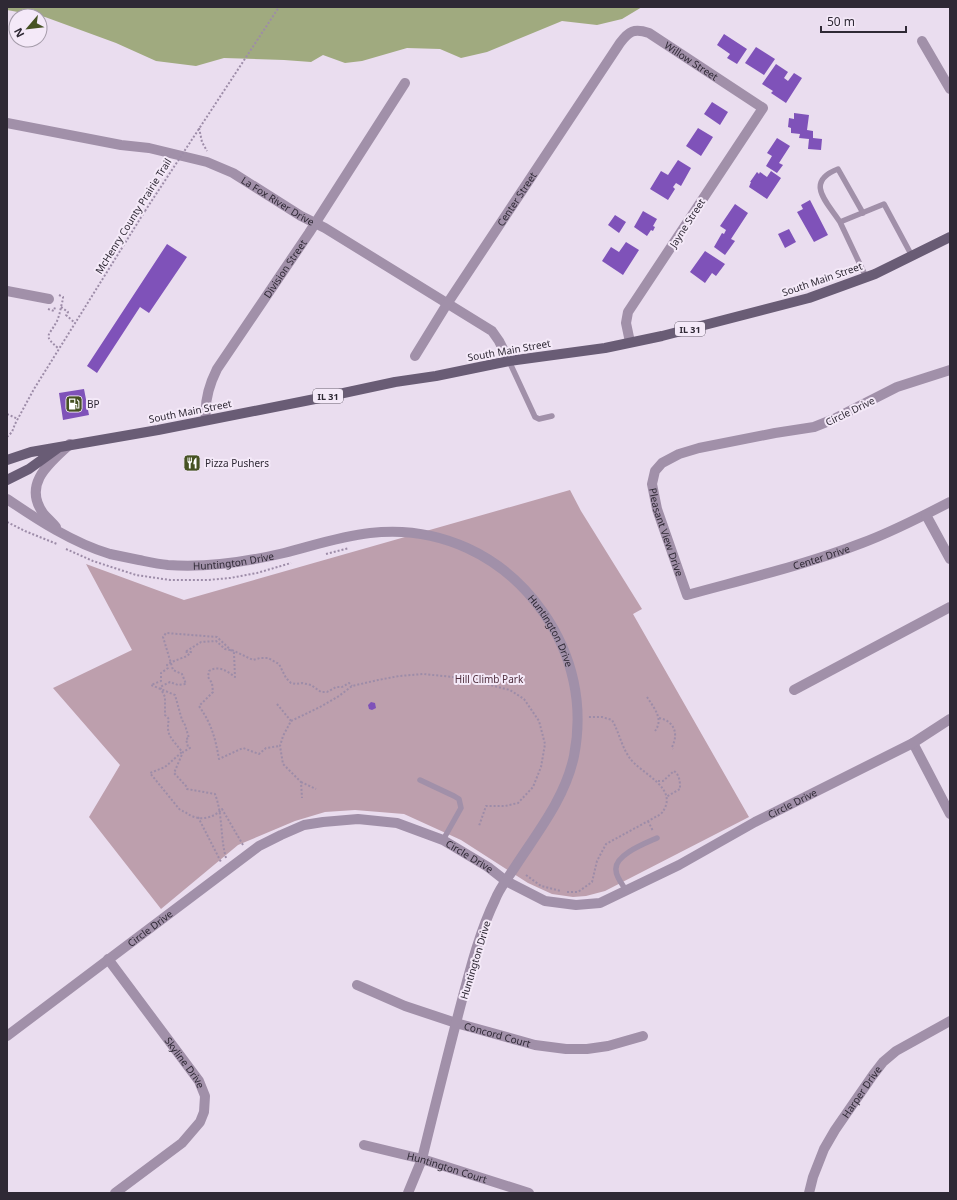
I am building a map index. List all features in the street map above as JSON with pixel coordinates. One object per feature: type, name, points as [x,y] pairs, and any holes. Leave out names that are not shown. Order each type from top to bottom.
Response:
[{"type":"main road","name":"South Main Street","points":[[60,447],[70,444],[158,430],[395,382],[436,376],[509,361],[606,348],[666,335],[809,298],[866,277],[950,237]]},
{"type":"main road","name":"IL 31","points":[[7,460],[31,452],[60,447]]},
{"type":"main road","name":"IL 31","points":[[7,480],[28,469],[60,447]]},
{"type":"street","name":"Willow Street","points":[[620,43],[633,31],[638,30],[649,33],[763,108]]},
{"type":"street","points":[[922,41],[950,89]]},
{"type":"street","name":"Center Street","points":[[415,356],[447,304],[620,43]]},
{"type":"street","name":"Division Street","points":[[206,420],[205,411],[210,383],[217,370],[315,223],[405,83]]},
{"type":"street","name":"Jayne Street","points":[[630,342],[626,323],[628,312],[763,108]]},
{"type":"street","name":"La Fox River Drive","points":[[7,123],[149,148],[207,162],[233,173],[301,216],[345,240],[437,296],[447,304],[495,334],[509,361]]},
{"type":"street","points":[[7,291],[54,299]]},
{"type":"street","name":"Circle Drive","points":[[699,448],[775,432],[814,427],[834,419],[897,387],[950,370]]},
{"type":"street","points":[[60,531],[43,512],[36,495],[40,475],[46,467],[70,444]]},
{"type":"street","name":"Pleasant View Drive","points":[[687,594],[657,509],[652,481],[655,471],[662,463],[679,454],[699,448]]},
{"type":"street","name":"Huntington Drive","points":[[7,499],[42,522],[79,541],[108,553],[164,565],[207,566],[232,563],[282,553],[356,535],[384,532],[410,533],[439,538],[478,553],[497,564],[529,593],[554,628],[568,662],[578,701],[577,737],[569,776],[548,817],[495,898],[477,946],[422,1160],[408,1193]]},
{"type":"street","name":"Center Drive","points":[[687,594],[788,568],[862,543],[926,515],[950,502]]},
{"type":"street","points":[[926,515],[950,559]]},
{"type":"street","points":[[794,690],[950,606]]},
{"type":"street","name":"Circle Drive","points":[[7,1036],[260,846],[280,835],[304,825],[358,819],[397,823],[443,840],[488,867],[506,881],[546,901],[576,905],[600,903],[679,865],[755,822],[913,743],[950,719]]},
{"type":"street","points":[[913,743],[950,814]]},
{"type":"street","name":"Skyline Drive","points":[[108,959],[199,1082],[205,1096],[204,1112],[200,1122],[182,1143],[115,1193]]},
{"type":"street","name":"Concord Court","points":[[357,985],[405,1006],[456,1023],[535,1046],[566,1049],[608,1046],[643,1036]]},
{"type":"street","name":"Harper Drive","points":[[809,1193],[813,1177],[824,1149],[876,1071],[896,1051],[950,1021]]},
{"type":"street","name":"Huntington Court","points":[[364,1145],[422,1160],[529,1193]]},
{"type":"lane","points":[[863,213],[838,169],[830,172],[823,178],[819,185],[822,194],[840,222],[866,277]]},
{"type":"lane","points":[[840,222],[884,204],[912,256]]},
{"type":"lane","points":[[509,361],[535,417],[540,419],[552,416]]},
{"type":"lane","points":[[420,780],[459,799],[461,808],[443,840]]},
{"type":"lane","points":[[626,890],[618,878],[616,869],[617,862],[630,851],[657,838]]},
{"type":"path","name":"McHenry County Prairie Trail","points":[[7,437],[12,432],[34,389],[145,210],[278,7]]},
{"type":"path","points":[[199,128],[202,142],[206,149],[207,162]]},
{"type":"path","points":[[54,299],[54,312],[48,310],[54,299],[63,297],[57,321],[50,332],[49,337],[51,342],[59,349]]},
{"type":"path","points":[[61,307],[68,312],[66,315],[75,323]]},
{"type":"path","points":[[7,414],[18,419]]},
{"type":"path","points":[[7,522],[93,561],[136,575],[164,579],[192,580],[230,578],[257,573],[293,563]]},
{"type":"path","points":[[322,555],[351,548]]},
{"type":"path","points":[[161,689],[160,687],[170,682],[178,685],[186,684],[182,674],[173,670],[163,637],[166,633],[217,637],[234,653],[235,677],[224,670],[214,668],[209,671],[208,677],[212,682],[213,692],[199,706],[206,716],[216,737],[219,759],[243,748],[259,754],[266,748],[280,746]]},
{"type":"path","points":[[226,858],[222,846],[219,812],[215,794],[187,789],[174,773],[183,752],[190,748],[188,747],[186,739],[189,738],[186,725],[182,720],[175,695],[151,685],[161,681],[161,673],[168,668],[167,665],[170,662],[189,655],[191,652],[186,652],[202,642],[216,641],[225,649],[231,650],[253,660],[268,658],[280,664],[286,678],[291,683],[311,685],[320,692],[327,692],[336,687],[350,683],[352,686]]},
{"type":"path","points":[[316,789],[301,782],[283,764],[280,746],[283,736],[291,721],[320,707],[339,696],[352,686],[378,680],[424,674],[463,678],[510,690],[524,699],[539,721],[545,744],[542,768],[533,787],[518,803],[505,806],[486,806],[479,826]]},
{"type":"path","points":[[161,689],[165,696],[165,715],[169,719],[167,728],[168,734],[182,752],[165,767],[150,773],[180,810],[192,816],[209,817],[217,815],[222,809],[243,846]]},
{"type":"path","points":[[647,696],[659,718],[658,728],[655,732]]},
{"type":"path","points":[[277,704],[291,721]]},
{"type":"path","points":[[526,875],[541,886],[565,892],[578,892],[592,882],[597,861],[606,844],[662,814],[666,809],[667,802],[664,789],[657,781],[640,769],[630,758],[622,744],[618,730],[612,720],[602,717],[587,717]]},
{"type":"path","points":[[659,718],[667,720],[672,725],[675,736],[675,741],[672,747],[673,750]]},
{"type":"path","points":[[657,781],[663,781],[674,771],[676,772],[680,782],[680,789],[666,797]]},
{"type":"path","points":[[301,782],[302,798]]},
{"type":"path","points":[[198,817],[221,862]]},
{"type":"path","points":[[648,821],[657,838]]},
{"type":"green space","name":"Hill Climb Park","points":[[570,490],[581,511],[642,609],[633,614],[749,817],[605,891],[586,896],[573,897],[552,894],[528,883],[461,840],[404,814],[355,810],[325,812],[295,821],[238,845],[161,909],[89,817],[120,765],[53,688],[132,650],[86,564],[184,600]]},
{"type":"shaded area","points":[[7,7],[642,7],[622,19],[597,25],[562,21],[487,52],[461,58],[440,49],[407,48],[362,61],[345,63],[323,55],[311,62],[224,58],[196,66],[156,61],[116,43],[48,18],[48,8],[8,8],[7,10]]},
{"type":"building","points":[[724,34],[747,49],[737,64],[727,58],[730,54],[717,45]]},
{"type":"building","points":[[756,47],[775,59],[764,75],[745,63]]},
{"type":"building","points":[[776,64],[788,72],[784,78],[788,81],[794,73],[802,78],[786,103],[771,93],[773,91],[762,84]]},
{"type":"building","points":[[712,102],[728,112],[720,125],[704,114]]},
{"type":"building","points":[[794,113],[809,115],[807,130],[813,131],[813,138],[822,139],[821,150],[808,149],[809,139],[799,138],[800,134],[791,133],[791,128],[788,127],[789,118],[794,119]]},
{"type":"building","points":[[698,128],[713,137],[701,156],[686,146]]},
{"type":"building","points":[[777,138],[790,146],[779,163],[783,165],[777,173],[766,166],[772,156],[767,153]]},
{"type":"building","points":[[678,160],[691,168],[681,186],[676,183],[673,187],[675,189],[668,200],[650,189],[661,171],[668,175]]},
{"type":"building","points":[[771,171],[781,178],[767,199],[749,187],[750,182],[757,172],[759,174],[760,172],[767,177]]},
{"type":"building","points":[[810,200],[828,235],[814,242],[797,212],[803,209],[801,205]]},
{"type":"building","points":[[735,204],[748,213],[731,239],[735,241],[725,255],[714,247],[722,233],[724,234],[726,230],[720,226]]},
{"type":"building","points":[[643,211],[657,219],[653,226],[655,227],[653,231],[651,230],[647,236],[634,227]]},
{"type":"building","points":[[615,215],[626,222],[619,233],[608,225]]},
{"type":"building","points":[[789,229],[796,242],[785,248],[778,234]]},
{"type":"building","points":[[626,242],[639,250],[623,275],[602,261],[611,247],[619,252]]},
{"type":"building","points":[[167,244],[187,257],[149,313],[140,307],[97,373],[87,366]]},
{"type":"building","points":[[705,251],[725,264],[716,276],[712,273],[705,283],[690,272]]},
{"type":"building","name":"BP","points":[[84,389],[89,415],[63,420],[59,393]]},
{"type":"building","points":[[371,702],[375,703],[376,708],[372,710],[369,709],[368,705]]},
{"type":"place","name":"BP","points":[[74,404]]},
{"type":"place","name":"Pizza Pushers","points":[[192,463]]}]
